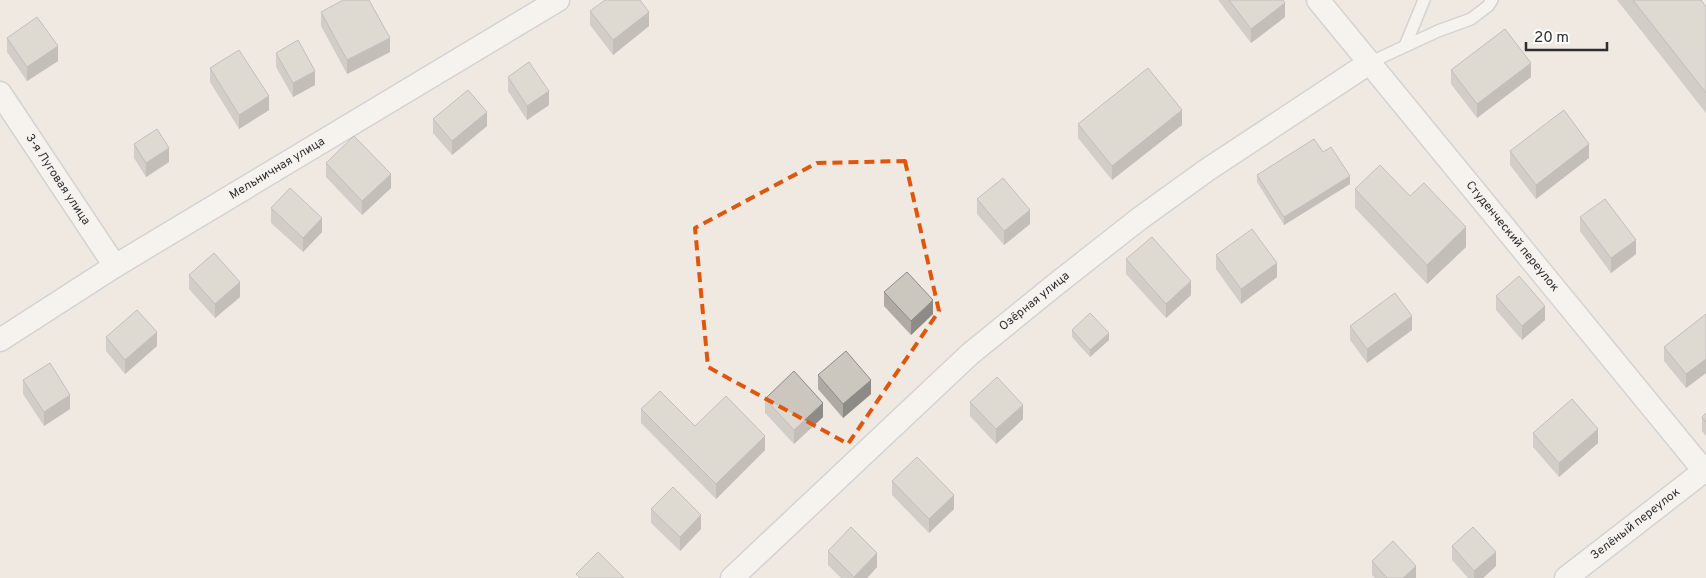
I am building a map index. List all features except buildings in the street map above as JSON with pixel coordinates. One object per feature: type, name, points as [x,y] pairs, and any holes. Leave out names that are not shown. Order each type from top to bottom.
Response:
[{"type":"street","name":"Мельничная улица","points":[[0,340],[115,266],[558,0]]},
{"type":"street","name":"Студенческий переулок","points":[[1318,0],[1705,472]]},
{"type":"street","name":"Озёрная улица","points":[[732,578],[970,354],[1054,285],[1139,219],[1207,170],[1369,63]]},
{"type":"street","name":"3-я Луговая улица","points":[[0,93],[115,266]]},
{"type":"street","name":"Зелёный переулок","points":[[1566,578],[1705,472]]},
{"type":"lane","points":[[1405,46],[1424,0]]},
{"type":"lane","points":[[1369,63],[1471,19],[1488,6],[1492,0]]},
{"type":"highlighted area","points":[[905,161],[939,311],[848,444],[708,367],[695,228],[817,163]]}]
